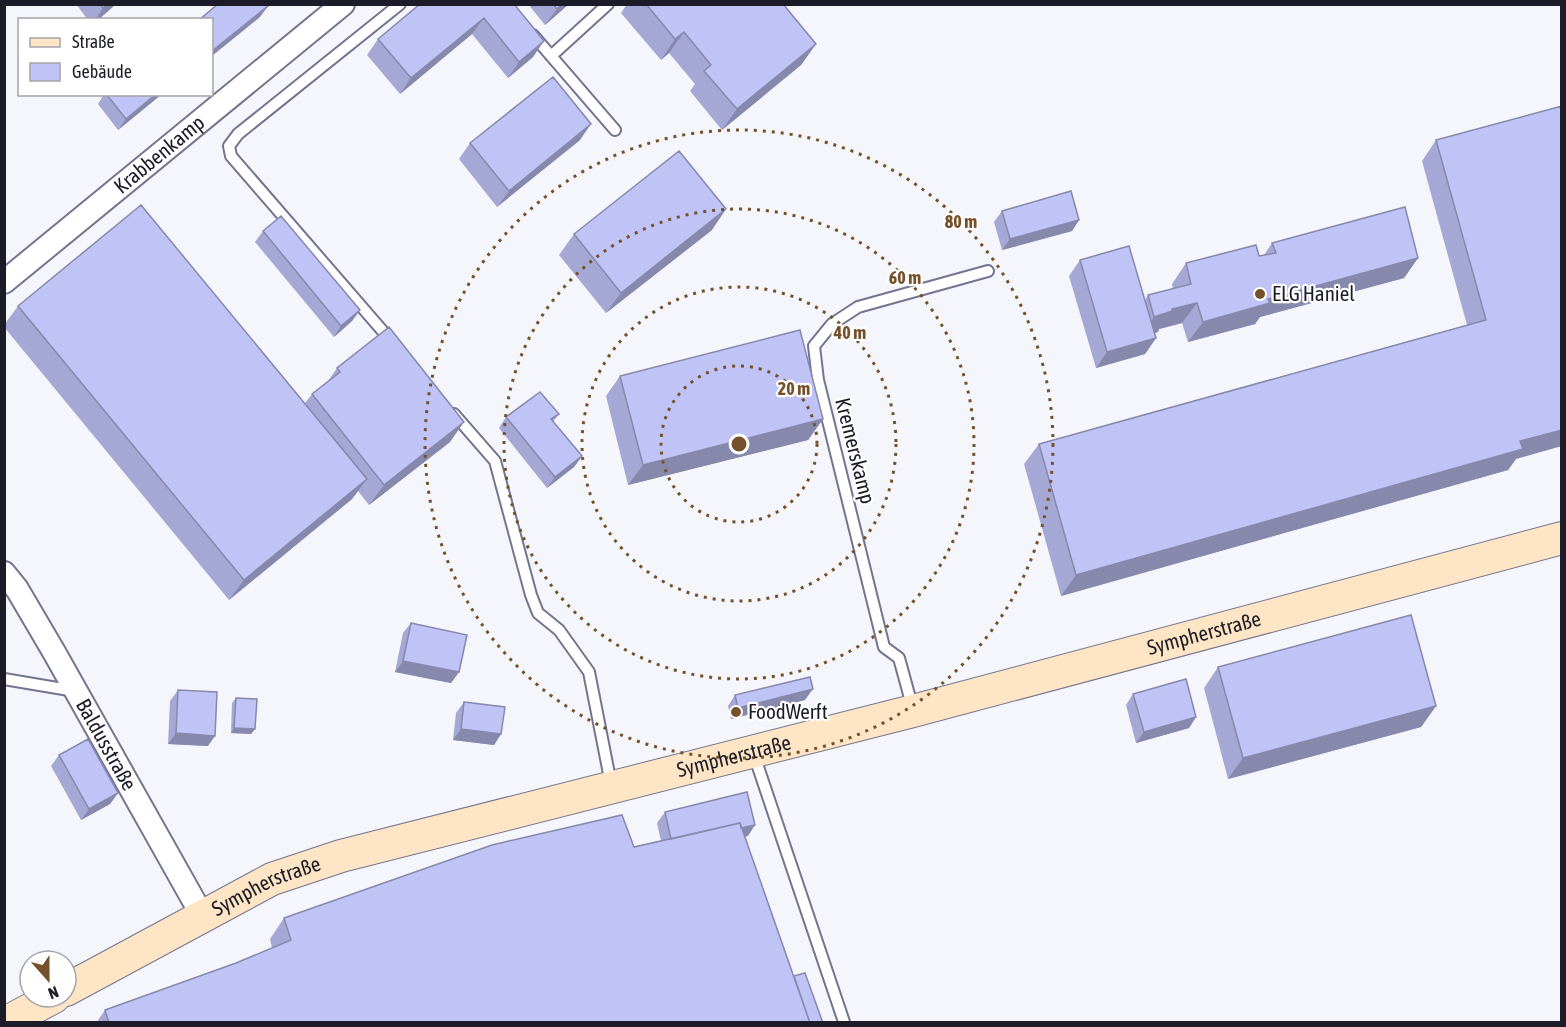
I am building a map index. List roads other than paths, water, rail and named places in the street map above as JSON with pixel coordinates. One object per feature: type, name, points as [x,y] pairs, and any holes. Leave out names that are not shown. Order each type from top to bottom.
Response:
[{"type":"street","name":"Krabbenkamp","points":[[6,278],[343,4]]},
{"type":"street","name":"Sympherstraße","points":[[78,984],[272,879],[341,856],[913,711],[1562,538]]},
{"type":"street","name":"Baldusstraße","points":[[4,573],[17,589],[76,691],[202,917]]},
{"type":"street","points":[[7,1023],[32,1009]]},
{"type":"lane","points":[[400,4],[238,134],[229,146],[231,156],[402,354]]},
{"type":"lane","points":[[551,56],[608,4]]},
{"type":"lane","points":[[529,30],[615,130]]},
{"type":"lane","name":"Kremerskamp","points":[[913,711],[899,658],[884,647],[818,380],[814,346],[832,324],[858,307],[988,271]]},
{"type":"lane","points":[[448,407],[495,461],[531,595],[538,613],[559,630],[589,672],[611,787]]},
{"type":"lane","points":[[4,679],[76,691]]},
{"type":"lane","points":[[753,752],[844,1023]]},
{"type":"place","name":"ELG Haniel","points":[[1260,294]]},
{"type":"place","name":"FoodWerft","points":[[736,712]]}]
